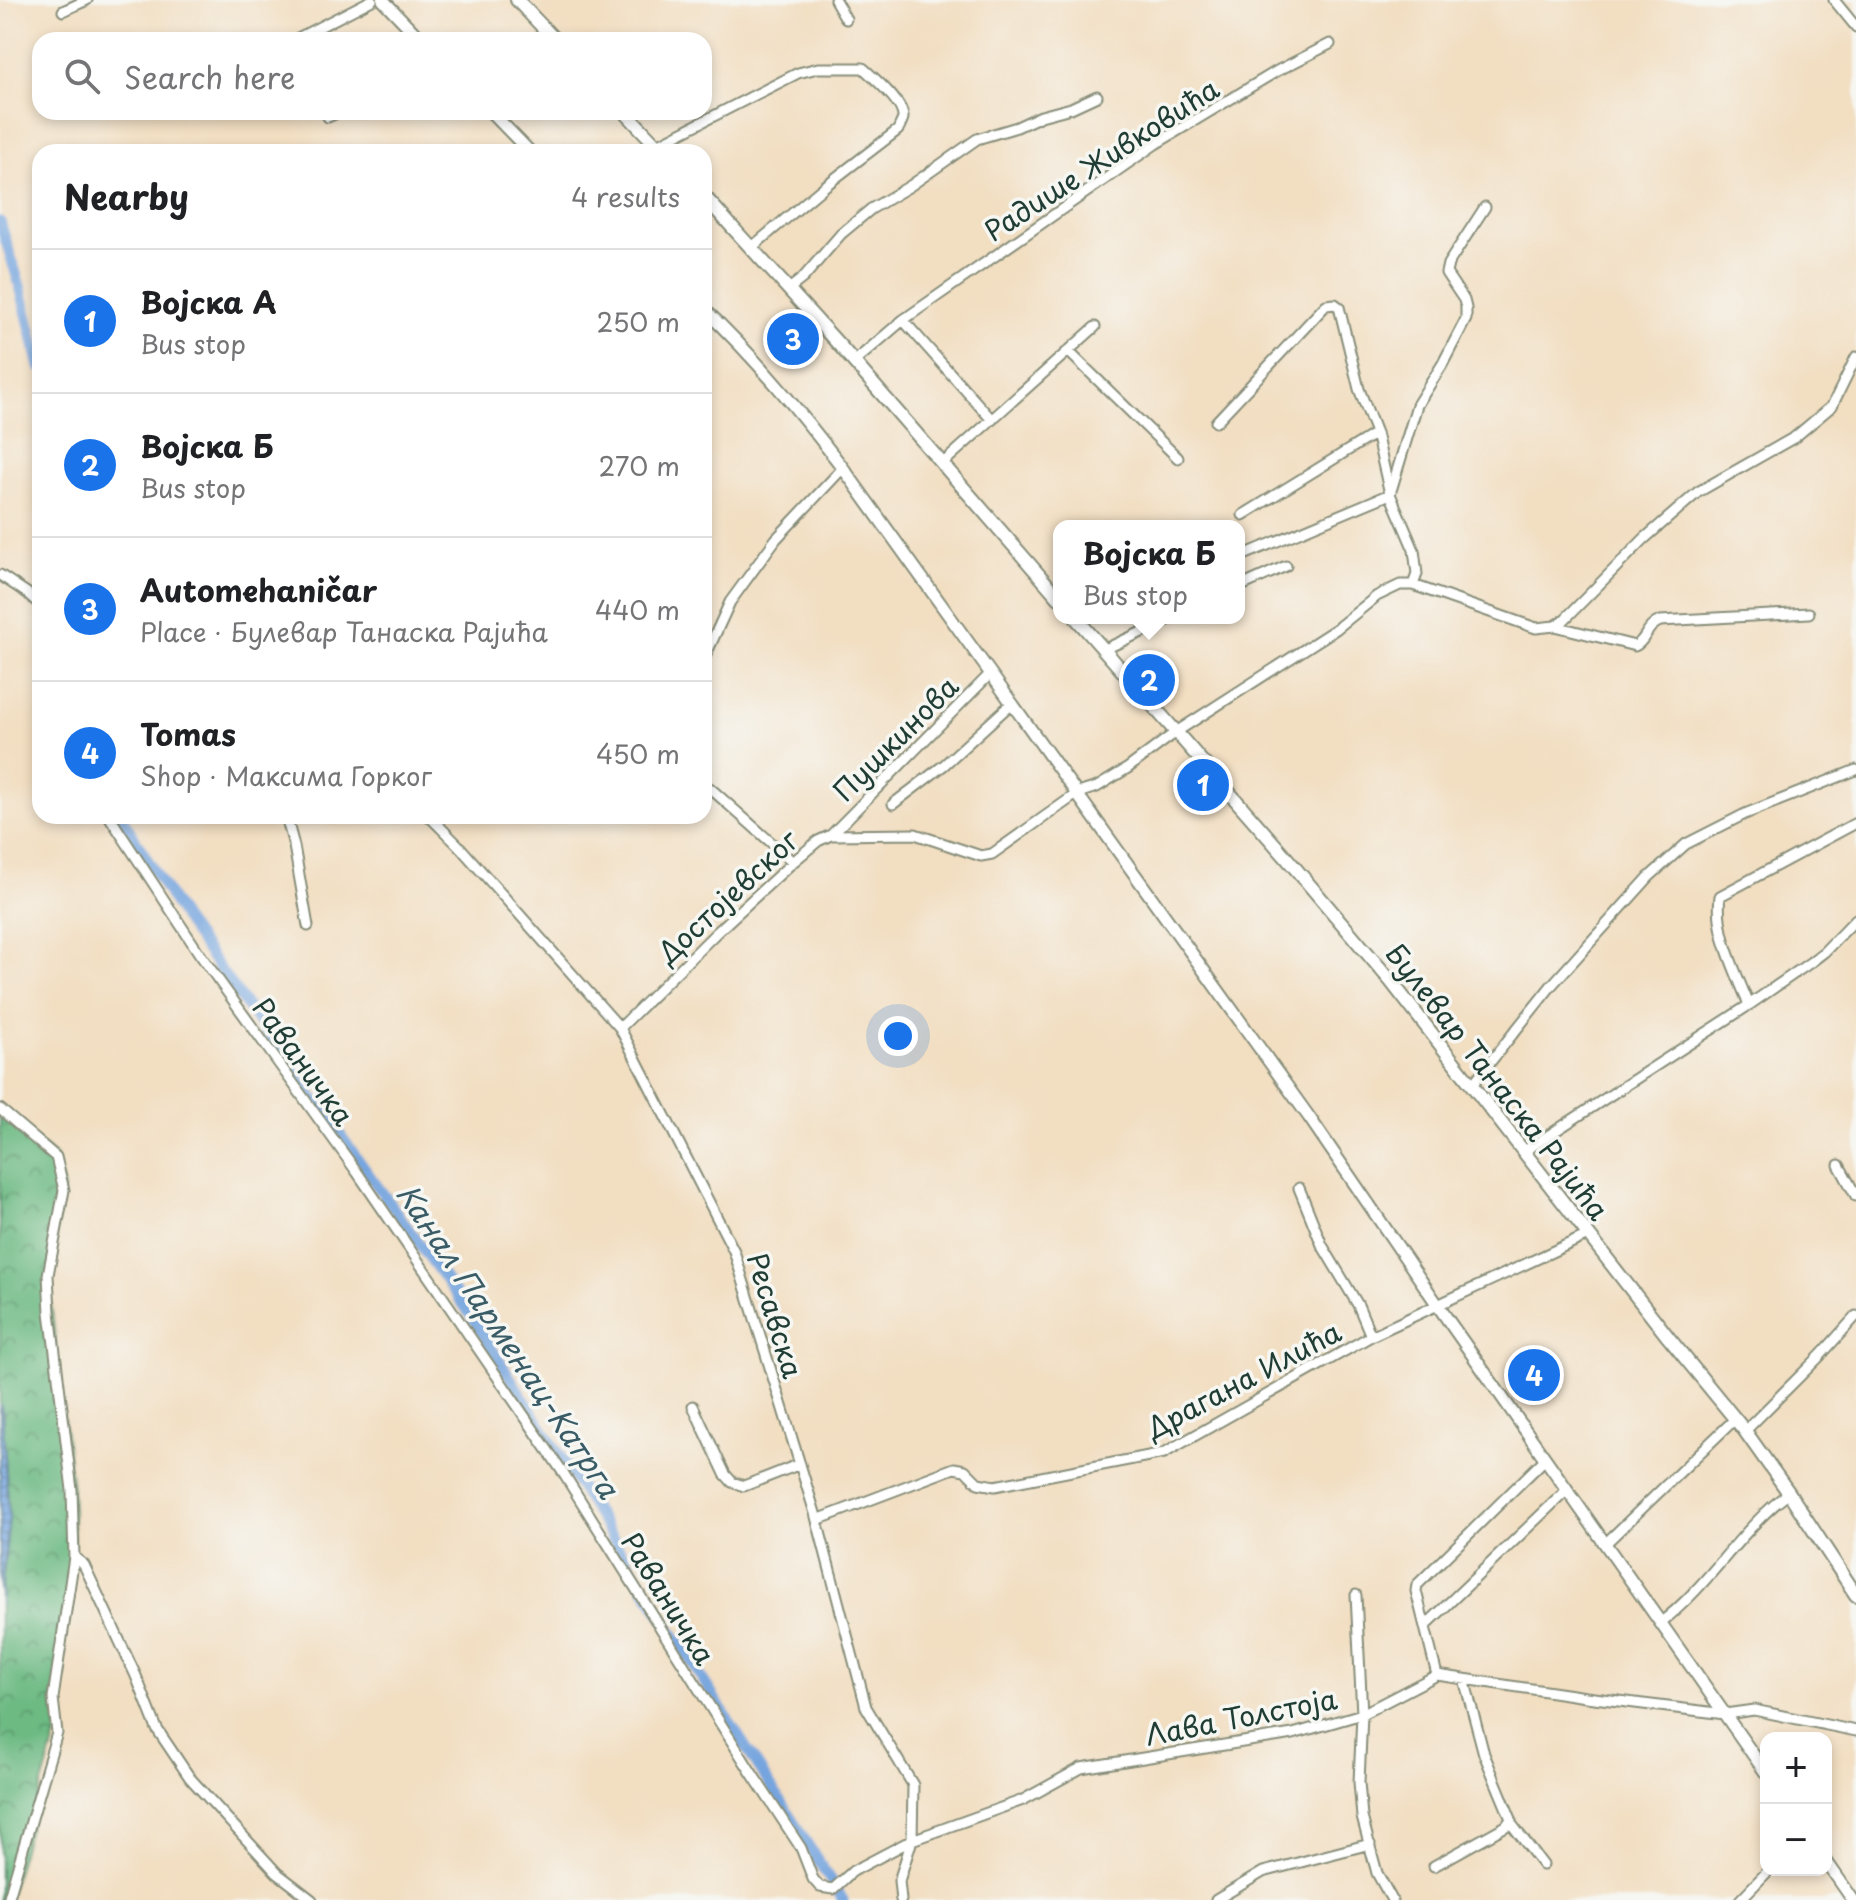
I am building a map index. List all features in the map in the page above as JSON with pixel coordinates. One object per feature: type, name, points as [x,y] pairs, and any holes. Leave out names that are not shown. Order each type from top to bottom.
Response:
[{"type":"main road","points":[[517,0],[547,32]]},
{"type":"main road","points":[[633,120],[656,144]]},
{"type":"main road","points":[[712,204],[1053,591]]},
{"type":"main road","name":"Булевар Танаска Рајића","points":[[1081,624],[1382,970],[1745,1431],[1856,1595]]},
{"type":"street","points":[[63,11],[87,0]]},
{"type":"street","points":[[310,32],[372,0]]},
{"type":"street","points":[[383,0],[413,32]]},
{"type":"street","points":[[835,0],[846,19]]},
{"type":"street","points":[[1834,0],[1856,27]]},
{"type":"street","name":"Радише Живковића","points":[[854,362],[903,320],[1154,145],[1277,71],[1330,44]]},
{"type":"street","points":[[712,120],[786,79],[818,68],[863,68],[890,94],[902,113],[898,130],[752,247]]},
{"type":"street","points":[[789,289],[803,278],[841,234],[871,209],[977,139],[1071,108],[1097,96]]},
{"type":"street","points":[[498,120],[521,144]]},
{"type":"street","points":[[667,144],[711,120]]},
{"type":"street","points":[[1390,494],[1417,405],[1466,319],[1464,300],[1446,273],[1448,264],[1485,207]]},
{"type":"street","points":[[1216,422],[1330,304],[1339,307],[1359,389],[1376,433],[1390,494],[1414,550],[1417,574],[1413,585],[1536,628],[1555,626],[1635,646],[1641,642],[1651,624],[1660,621],[1809,613]]},
{"type":"street","points":[[903,320],[992,420]]},
{"type":"street","points":[[712,321],[753,358],[843,468],[1309,1117],[1760,1764]]},
{"type":"street","points":[[942,464],[1095,327]]},
{"type":"street","points":[[1068,351],[1178,458]]},
{"type":"street","points":[[1555,626],[1644,539],[1698,492],[1795,437],[1832,406],[1856,357]]},
{"type":"street","points":[[1243,515],[1376,433]]},
{"type":"street","points":[[712,641],[730,602],[776,539],[843,468]]},
{"type":"street","points":[[1245,554],[1390,494]]},
{"type":"street","points":[[1245,584],[1286,566]]},
{"type":"street","points":[[0,575],[32,598]]},
{"type":"street","name":"Достојевског","points":[[620,1028],[716,933],[818,841],[831,835],[915,834],[981,856],[992,854],[1078,793],[1097,787],[1128,768],[1176,732],[1336,629],[1377,596],[1400,585],[1413,585]]},
{"type":"street","points":[[1103,650],[1159,624]]},
{"type":"street","name":"Пушкинова","points":[[831,835],[991,673]]},
{"type":"street","points":[[893,804],[944,765],[1012,703]]},
{"type":"street","points":[[1472,1085],[1551,986],[1649,877],[1686,844],[1745,814],[1856,770]]},
{"type":"street","points":[[712,790],[793,862]]},
{"type":"street","points":[[1749,1005],[1723,937],[1720,896],[1856,823]]},
{"type":"street","name":"Раваничка","points":[[114,824],[199,953],[357,1172],[562,1471],[801,1848],[813,1879],[820,1887],[834,1889],[852,1872],[912,1840]]},
{"type":"street","points":[[288,824],[308,926]]},
{"type":"street","name":"Ресавска","points":[[437,824],[620,1028],[734,1251],[817,1520],[866,1707],[913,1785],[912,1840],[899,1881],[901,1900]]},
{"type":"street","points":[[1523,1152],[1749,1005],[1824,952],[1856,919]]},
{"type":"street","points":[[0,1109],[56,1157],[64,1190],[48,1275],[72,1490],[74,1557],[53,1698],[57,1733],[8,1900]]},
{"type":"street","points":[[1839,1165],[1856,1196]]},
{"type":"street","points":[[1299,1188],[1322,1245],[1358,1305],[1371,1336]]},
{"type":"street","points":[[1437,1304],[1588,1235]]},
{"type":"street","name":"Драгана Илића","points":[[817,1520],[954,1468],[965,1470],[978,1483],[995,1486],[1164,1453],[1371,1336],[1437,1304]]},
{"type":"street","points":[[1745,1431],[1856,1316]]},
{"type":"street","points":[[693,1406],[725,1474],[732,1482],[744,1486],[800,1464]]},
{"type":"street","points":[[1606,1543],[1735,1419]]},
{"type":"street","points":[[1545,1459],[1417,1585],[1437,1675],[1725,1714],[1754,1710],[1856,1731]]},
{"type":"street","points":[[1425,1626],[1567,1490]]},
{"type":"street","points":[[1660,1623],[1696,1589],[1772,1506],[1789,1493]]},
{"type":"street","points":[[74,1557],[84,1565],[157,1729],[190,1778],[277,1873],[312,1900]]},
{"type":"street","points":[[1356,1595],[1362,1714],[1359,1782],[1362,1817],[1377,1873],[1392,1900]]},
{"type":"street","name":"Лава Толстоја","points":[[912,1840],[1023,1800],[1081,1768],[1293,1734],[1362,1714],[1437,1675]]},
{"type":"street","points":[[1464,1679],[1484,1754],[1510,1815],[1510,1822],[1543,1865]]},
{"type":"street","points":[[1434,1866],[1510,1822]]},
{"type":"street","points":[[1216,1900],[1263,1872],[1370,1844]]},
{"type":"street","points":[[1832,1870],[1853,1900]]},
{"type":"street","points":[[1740,1900],[1763,1876]]},
{"type":"green space","points":[[0,1109],[56,1157],[64,1190],[48,1275],[72,1490],[74,1557],[53,1698],[57,1733],[8,1900],[0,1900],[0,1605],[9,1518],[0,1404]]},
{"type":"water","points":[[0,1404],[9,1518],[0,1605]]},
{"type":"waterway","name":"Канал Парменац-Катрга","points":[[0,222],[32,335]]},
{"type":"waterway","name":"Канал Парменац-Катрга","points":[[126,824],[184,920],[466,1308],[843,1900]]},
{"type":"place","name":"Automehaničar","points":[[793,339]]},
{"type":"place","name":"Војска Б","points":[[1149,680]]},
{"type":"place","name":"Војска А","points":[[1203,785]]},
{"type":"place","name":"Tomas","points":[[1534,1375]]}]
